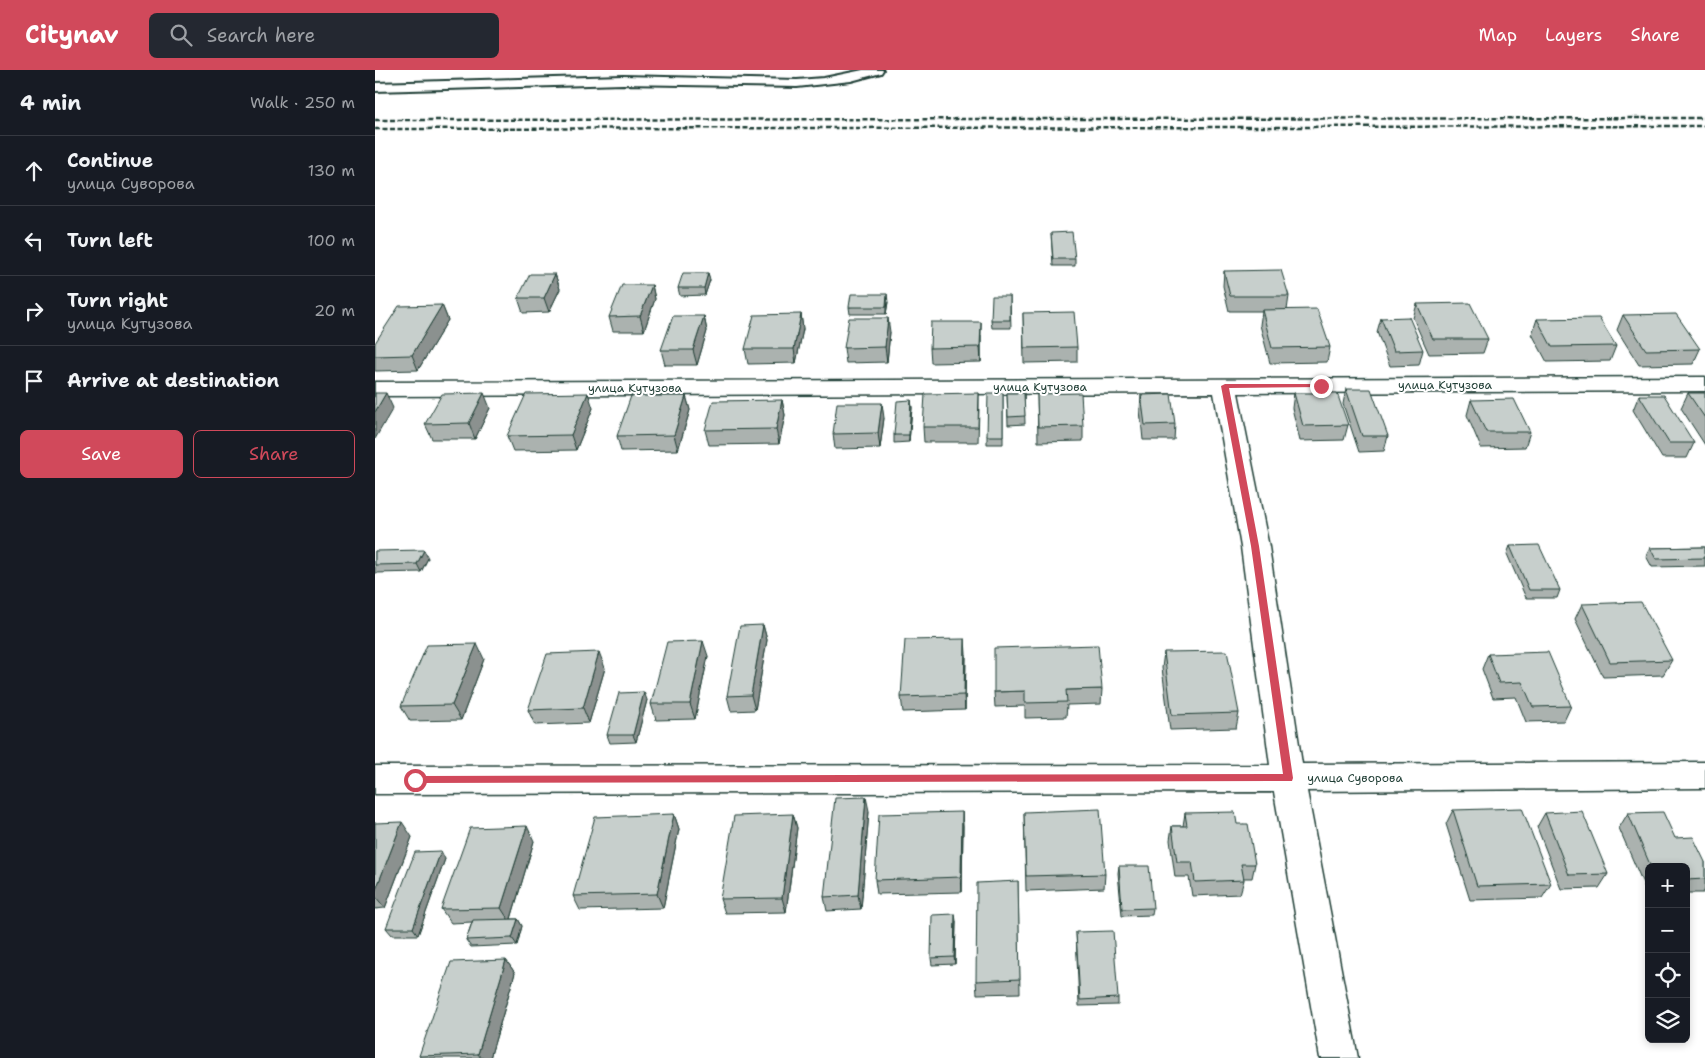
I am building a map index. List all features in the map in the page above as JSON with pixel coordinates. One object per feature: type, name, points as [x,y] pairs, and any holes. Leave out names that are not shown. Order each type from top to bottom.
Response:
[{"type":"street","name":"улица Кутузова","points":[[375,389],[1705,384]]},
{"type":"street","points":[[1225,386],[1255,546],[1288,778],[1339,1058]]},
{"type":"street","name":"улица Суворова","points":[[375,780],[1705,775]]},
{"type":"lane","points":[[375,87],[579,81],[809,83],[854,78],[877,70]]},
{"type":"building","points":[[1072,232],[1075,259],[1053,259],[1051,233]]},
{"type":"building","points":[[1281,270],[1289,296],[1230,296],[1224,271]]},
{"type":"building","points":[[683,273],[708,273],[704,288],[678,288]]},
{"type":"building","points":[[530,274],[555,274],[544,298],[518,298]]},
{"type":"building","points":[[622,285],[652,285],[640,316],[609,317]]},
{"type":"building","points":[[851,294],[887,294],[886,307],[849,307]]},
{"type":"building","points":[[992,296],[1010,296],[1010,320],[991,320]]},
{"type":"building","points":[[1470,303],[1488,339],[1433,339],[1417,304]]},
{"type":"building","points":[[442,305],[412,355],[375,356],[375,343],[399,306]]},
{"type":"building","points":[[1317,309],[1330,347],[1272,348],[1262,310]]},
{"type":"building","points":[[1074,312],[1077,347],[1024,348],[1023,313]]},
{"type":"building","points":[[801,314],[794,349],[745,349],[754,315]]},
{"type":"building","points":[[1676,314],[1700,349],[1646,350],[1623,315]]},
{"type":"building","points":[[673,316],[704,316],[693,350],[661,350]]},
{"type":"building","points":[[1409,317],[1423,350],[1394,351],[1381,318]]},
{"type":"building","points":[[849,318],[888,318],[885,347],[844,348]]},
{"type":"building","points":[[1599,318],[1616,346],[1552,347],[1537,319]]},
{"type":"building","points":[[931,322],[981,322],[980,347],[930,348]]},
{"type":"building","points":[[1346,389],[1371,389],[1388,436],[1362,436]]},
{"type":"building","points":[[375,393],[386,393],[375,412]]},
{"type":"building","points":[[484,393],[469,423],[425,424],[442,394]]},
{"type":"building","points":[[588,393],[571,435],[507,436],[526,394]]},
{"type":"building","points":[[979,393],[978,427],[923,427],[925,394]]},
{"type":"building","points":[[988,393],[1003,393],[1003,436],[987,436]]},
{"type":"building","points":[[1007,393],[1024,393],[1025,416],[1008,417]]},
{"type":"building","points":[[1081,393],[1083,426],[1038,427],[1037,394]]},
{"type":"building","points":[[1294,393],[1337,393],[1348,425],[1303,426]]},
{"type":"building","points":[[1688,393],[1705,393],[1705,418]]},
{"type":"building","points":[[1171,394],[1175,424],[1145,425],[1141,395]]},
{"type":"building","points":[[1639,395],[1664,395],[1694,443],[1669,443]]},
{"type":"building","points":[[631,396],[686,396],[674,435],[617,436]]},
{"type":"building","points":[[1514,399],[1530,432],[1486,432],[1471,400]]},
{"type":"building","points":[[782,400],[776,429],[705,430],[713,401]]},
{"type":"building","points":[[911,400],[909,435],[894,435],[897,401]]},
{"type":"building","points":[[837,403],[882,403],[878,433],[833,434]]},
{"type":"building","points":[[1539,545],[1560,590],[1529,590],[1510,546]]},
{"type":"building","points":[[1705,547],[1705,558],[1656,559],[1650,548]]},
{"type":"building","points":[[424,550],[417,564],[375,565],[375,551]]},
{"type":"building","points":[[1641,602],[1672,660],[1610,662],[1582,604]]},
{"type":"building","points":[[763,625],[751,695],[727,696],[740,626]]},
{"type":"building","points":[[965,639],[964,695],[901,697],[905,640]]},
{"type":"building","points":[[703,641],[690,704],[651,704],[667,642]]},
{"type":"building","points":[[477,644],[452,705],[401,706],[427,645]]},
{"type":"building","points":[[1098,645],[1102,689],[1066,690],[1067,702],[1025,703],[1025,691],[994,692],[994,648]]},
{"type":"building","points":[[1227,651],[1239,713],[1172,715],[1164,652]]},
{"type":"building","points":[[599,652],[583,708],[528,710],[547,654]]},
{"type":"building","points":[[1548,652],[1571,706],[1533,707],[1522,682],[1499,683],[1488,654]]},
{"type":"building","points":[[644,692],[633,735],[607,735],[619,693]]},
{"type":"building","points":[[866,797],[858,895],[824,897],[835,798]]},
{"type":"building","points":[[1522,808],[1551,884],[1477,886],[1453,810]]},
{"type":"building","points":[[1100,809],[1105,874],[1026,876],[1024,812]]},
{"type":"building","points":[[1582,811],[1608,874],[1569,875],[1545,813]]},
{"type":"building","points":[[962,812],[961,877],[875,880],[879,814]]},
{"type":"building","points":[[1235,812],[1237,824],[1248,824],[1255,864],[1241,864],[1244,880],[1195,882],[1192,862],[1177,862],[1172,826],[1187,826],[1185,813]]},
{"type":"building","points":[[1663,812],[1675,838],[1693,837],[1705,862],[1705,879],[1690,880],[1690,863],[1649,863],[1628,813]]},
{"type":"building","points":[[674,814],[657,894],[573,896],[595,817]]},
{"type":"building","points":[[793,814],[782,898],[720,899],[734,816]]},
{"type":"building","points":[[402,822],[375,892],[375,823]]},
{"type":"building","points":[[527,826],[501,908],[441,909],[470,828]]},
{"type":"building","points":[[441,851],[413,928],[386,928],[415,852]]},
{"type":"building","points":[[1119,866],[1149,866],[1153,908],[1122,909]]},
{"type":"building","points":[[1018,881],[1020,979],[976,981],[977,883]]},
{"type":"building","points":[[955,914],[954,957],[931,958],[932,915]]},
{"type":"building","points":[[518,919],[512,938],[466,940],[473,920]]},
{"type":"building","points":[[1113,931],[1118,998],[1080,1000],[1076,932]]},
{"type":"building","points":[[506,960],[478,1054],[419,1056],[451,962]]},
{"type":"railway","points":[[375,120],[1705,118]]},
{"type":"railway","points":[[375,129],[1705,126]]},
{"type":"route","points":[[415,780],[1288,778],[1255,546],[1225,386],[1321,386]]}]
